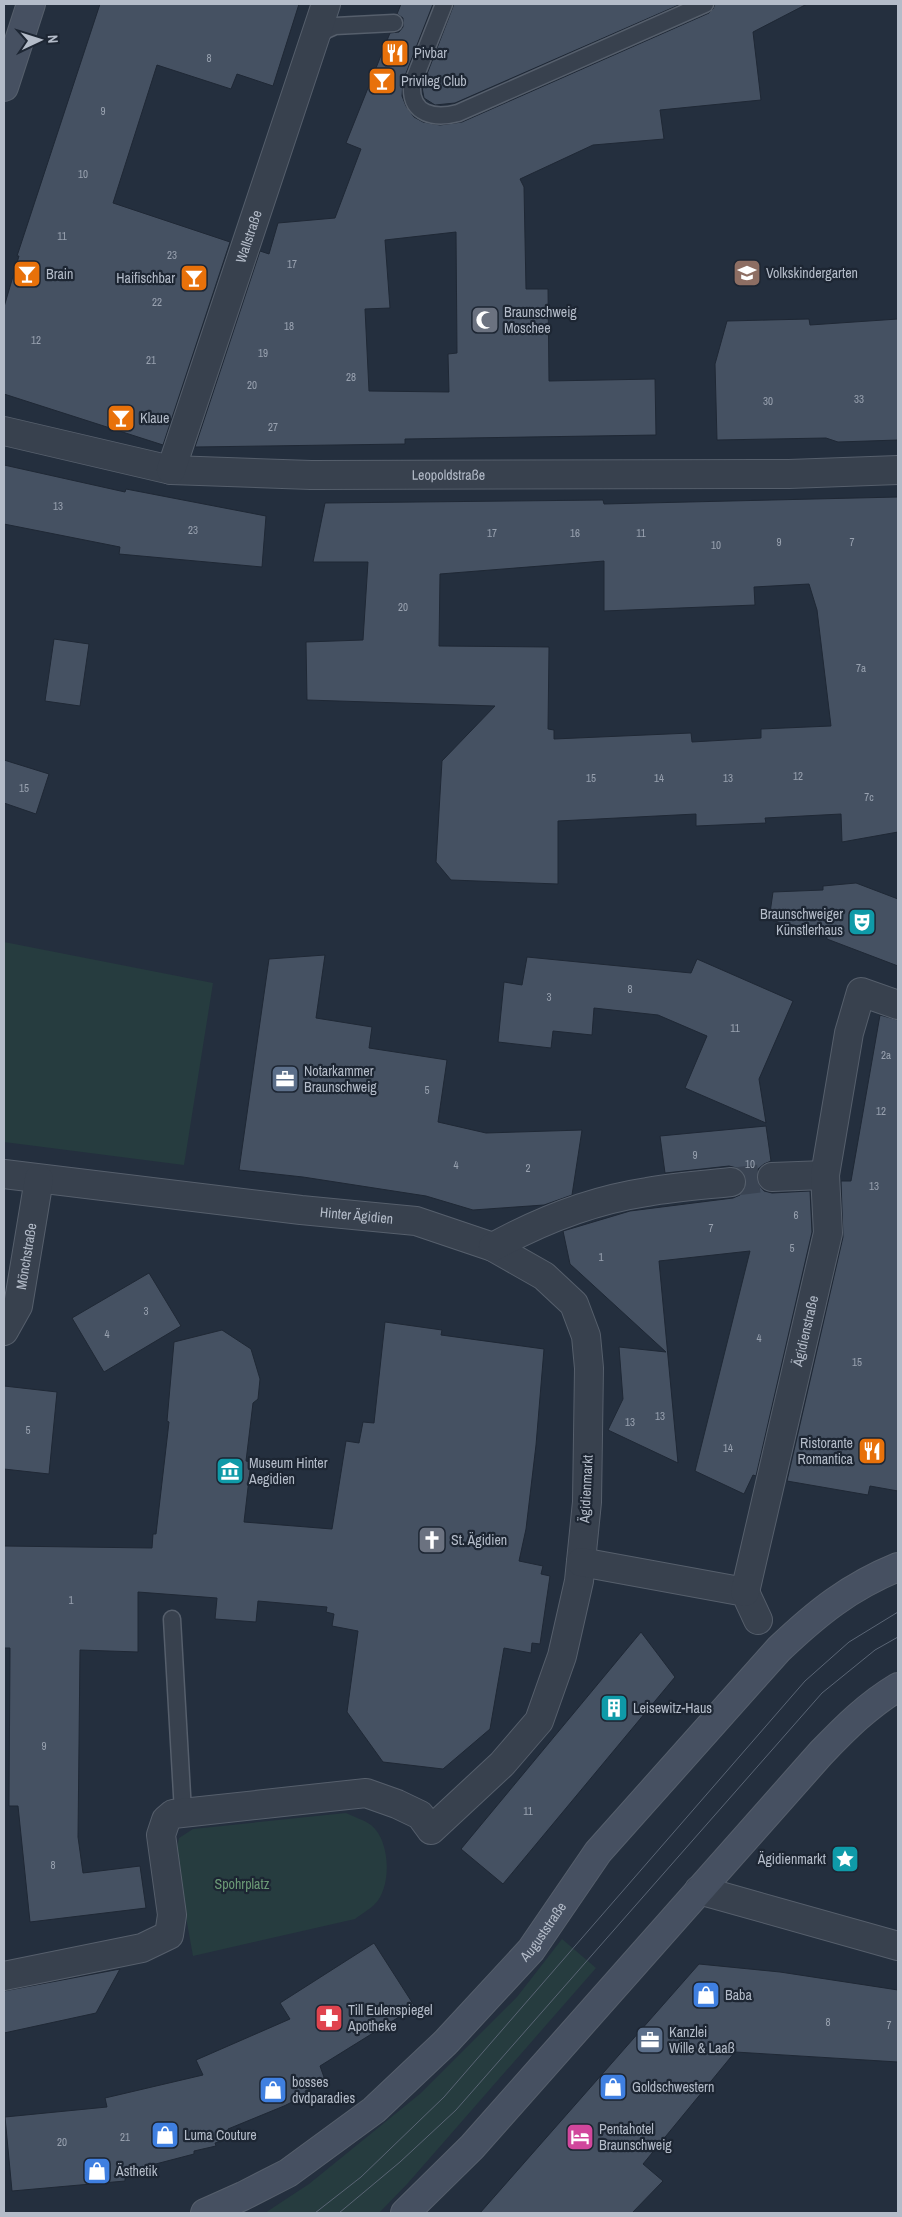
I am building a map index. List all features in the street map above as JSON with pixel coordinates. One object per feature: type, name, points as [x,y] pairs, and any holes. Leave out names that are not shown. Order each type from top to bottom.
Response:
[{"type":"main road","points":[[4,87],[31,4]]},
{"type":"main road","name":"Auguststraße","points":[[205,2213],[279,2178],[374,2110],[446,2042],[530,1950],[604,1844],[780,1648],[837,1598],[861,1584],[898,1567]]},
{"type":"main road","points":[[405,2213],[472,2147],[821,1753],[855,1718],[877,1700],[898,1687]]},
{"type":"street","name":"Wallstraße","points":[[171,470],[308,52],[326,4]]},
{"type":"street","name":"Leopoldstraße","points":[[4,431],[171,470],[311,475],[779,474],[898,470]]},
{"type":"street","name":"Ägidienstraße","points":[[745,1592],[768,1485],[828,1233],[825,1175],[849,1033],[861,992],[898,1005]]},
{"type":"street","name":"Hinter Ägidien","points":[[4,1174],[416,1221],[493,1247],[544,1276],[574,1304],[586,1336],[590,1368],[590,1416]]},
{"type":"street","points":[[772,1177],[825,1175]]},
{"type":"street","name":"Mönchstraße","points":[[4,1331],[18,1306],[39,1178]]},
{"type":"street","points":[[493,1247],[528,1228],[586,1207],[646,1192],[731,1182]]},
{"type":"street","name":"Ägidienmarkt","points":[[183,1812],[366,1793],[397,1804],[420,1815],[432,1830],[502,1764],[539,1721],[562,1656],[579,1581],[587,1502],[590,1416]]},
{"type":"street","points":[[581,1562],[745,1592],[758,1620]]},
{"type":"street","points":[[4,1976],[142,1948],[169,1935],[172,1916],[160,1835],[166,1820],[173,1814],[183,1812]]},
{"type":"street","points":[[699,1890],[898,1946]]},
{"type":"lane","points":[[444,4],[412,85],[412,94],[420,110],[431,115],[446,116],[458,113],[705,4]]},
{"type":"lane","points":[[308,52],[316,38],[335,26],[394,23]]},
{"type":"lane","points":[[172,1619],[183,1812]]},
{"type":"green space","points":[[4,942],[213,983],[184,1165],[4,1142]]},
{"type":"green space","name":"Spohrplatz","points":[[346,1813],[371,1825],[378,1832],[385,1853],[387,1865],[384,1888],[380,1897],[370,1909],[355,1919],[193,1956],[175,1856],[179,1838],[193,1829]]},
{"type":"green space","points":[[562,1939],[596,1968],[408,2183],[379,2213],[265,2213],[309,2184],[421,2093],[517,1997]]},
{"type":"building","points":[[100,4],[299,4],[273,86],[237,74],[231,89],[157,65],[113,203],[230,242],[163,445],[4,394],[4,307],[19,256],[17,256]]},
{"type":"building","points":[[401,4],[433,4],[403,81],[402,96],[414,117],[423,122],[440,125],[462,122],[709,13],[715,4],[807,4],[753,32],[761,100],[660,110],[664,139],[593,145],[520,179],[524,187],[526,289],[548,289],[549,381],[655,379],[656,435],[405,439],[405,444],[195,447],[260,251],[269,254],[278,223],[335,218],[361,149],[346,143],[390,33],[399,32],[403,27],[403,18],[397,14]],"holes":[[[456,232],[457,353],[448,354],[449,392],[369,391],[365,309],[390,308],[385,240]]]},
{"type":"building","points":[[454,4],[681,4],[455,103],[435,105],[424,98],[422,87]]},
{"type":"building","points":[[809,319],[810,325],[898,319],[898,440],[838,442],[826,438],[717,440],[715,364],[727,321]]},
{"type":"building","points":[[4,465],[125,492],[126,489],[266,516],[262,567],[119,554],[120,547],[4,524]]},
{"type":"building","points":[[898,497],[898,832],[842,842],[841,814],[765,818],[766,823],[696,826],[696,814],[558,821],[558,884],[451,880],[436,862],[442,761],[495,706],[307,700],[306,642],[363,640],[368,562],[313,562],[325,503],[603,500],[604,504]],"holes":[[[604,561],[604,611],[755,605],[754,587],[809,584],[817,610],[831,726],[761,729],[761,738],[692,742],[691,733],[554,739],[554,730],[548,729],[549,647],[439,646],[440,574]]]},
{"type":"building","points":[[54,639],[89,644],[80,706],[45,701]]},
{"type":"building","points":[[4,760],[49,774],[36,814],[4,803]]},
{"type":"building","name":"Braunschweiger Künstlerhaus","points":[[856,883],[898,899],[898,966],[827,939],[826,932],[769,920],[773,892],[823,890],[823,886]]},
{"type":"building","points":[[325,955],[316,1018],[372,1027],[369,1048],[447,1060],[438,1122],[486,1133],[582,1130],[572,1195],[544,1205],[473,1210],[426,1196],[303,1177],[239,1170],[269,959]]},
{"type":"building","points":[[527,957],[691,973],[697,959],[793,1001],[759,1079],[766,1123],[685,1088],[707,1036],[658,1015],[594,1008],[592,1035],[553,1031],[551,1048],[498,1042],[504,982],[522,985]]},
{"type":"building","points":[[880,1015],[898,1020],[898,1491],[870,1486],[868,1495],[787,1481],[843,1237],[841,1181],[851,1181]]},
{"type":"building","points":[[766,1126],[771,1161],[758,1169],[756,1177],[759,1185],[764,1191],[772,1193],[810,1191],[812,1232],[756,1476],[753,1475],[744,1494],[695,1471],[750,1251],[659,1261],[678,1463],[608,1430],[623,1399],[619,1347],[666,1352],[570,1264],[563,1231],[630,1211],[733,1198],[740,1195],[745,1189],[746,1180],[743,1172],[737,1168],[729,1166],[665,1173],[660,1136]]},
{"type":"building","points":[[149,1273],[181,1326],[104,1372],[72,1318]]},
{"type":"building","points":[[385,1322],[442,1330],[441,1335],[544,1349],[536,1445],[526,1529],[519,1561],[543,1566],[541,1574],[550,1576],[540,1644],[532,1643],[531,1653],[504,1648],[490,1729],[443,1769],[383,1762],[347,1712],[358,1631],[332,1626],[334,1614],[326,1612],[327,1607],[258,1601],[256,1622],[215,1619],[217,1598],[138,1592],[138,1652],[80,1650],[78,1837],[83,1873],[140,1866],[146,1908],[30,1922],[18,1806],[9,1806],[10,1648],[4,1648],[4,1546],[152,1548],[153,1534],[156,1534],[169,1422],[167,1421],[174,1342],[222,1330],[251,1349],[260,1379],[258,1399],[253,1403],[246,1461],[251,1462],[244,1522],[332,1529],[346,1441],[359,1443],[363,1422],[374,1423]]},
{"type":"building","points":[[4,1386],[57,1392],[49,1474],[4,1469]]},
{"type":"building","points":[[641,1632],[675,1677],[503,1884],[461,1849]]},
{"type":"building","points":[[374,1943],[415,2007],[320,2066],[325,2080],[318,2082],[319,2086],[305,2091],[306,2095],[228,2129],[230,2139],[215,2143],[216,2146],[194,2151],[194,2154],[125,2172],[125,2181],[12,2191],[5,2117],[107,2107],[105,2098],[203,2075],[196,2060],[290,2019],[280,2003]]},
{"type":"building","points":[[699,1964],[780,1972],[898,1990],[898,2062],[735,2052],[643,2164],[663,2181],[632,2213],[480,2213]]},
{"type":"building","points":[[120,1969],[96,2013],[4,2033],[4,1991]]},
{"type":"tunnel","points":[[731,1182],[772,1177]]},
{"type":"tram line","points":[[315,2213],[361,2177],[444,2097],[805,1681],[849,1642],[898,1612]]},
{"type":"tram line","points":[[339,2213],[400,2162],[456,2110],[822,1693],[875,1650],[898,1637]]},
{"type":"place","name":"Pivbar","points":[[395,53]]},
{"type":"place","name":"Privileg Club","points":[[382,81]]},
{"type":"place","name":"Volkskindergarten","points":[[747,273]]},
{"type":"place","name":"Brain","points":[[27,274]]},
{"type":"place","name":"Haifischbar","points":[[194,278]]},
{"type":"place","name":"Braunschweig Moschee","points":[[485,320]]},
{"type":"place","name":"Klaue","points":[[121,418]]},
{"type":"place","name":"Braunschweiger Künstlerhaus","points":[[862,922]]},
{"type":"place","name":"Notarkammer Braunschweig","points":[[285,1079]]},
{"type":"place","name":"Ristorante Romantica","points":[[872,1451]]},
{"type":"place","name":"Museum Hinter Aegidien","points":[[230,1471]]},
{"type":"place","name":"St. Ägidien","points":[[432,1540]]},
{"type":"place","name":"Leisewitz-Haus","points":[[614,1708]]},
{"type":"place","name":"Ägidienmarkt","points":[[845,1859]]},
{"type":"place","name":"Baba","points":[[706,1995]]},
{"type":"place","name":"Till Eulenspiegel Apotheke","points":[[329,2018]]},
{"type":"place","name":"Kanzlei Wille & Laaß","points":[[650,2040]]},
{"type":"place","name":"Goldschwestern","points":[[613,2087]]},
{"type":"place","name":"bosses dvdparadies","points":[[273,2090]]},
{"type":"place","name":"Luma Couture","points":[[165,2135]]},
{"type":"place","name":"Pentahotel Braunschweig","points":[[580,2137]]},
{"type":"place","name":"Ästhetik","points":[[97,2171]]}]
